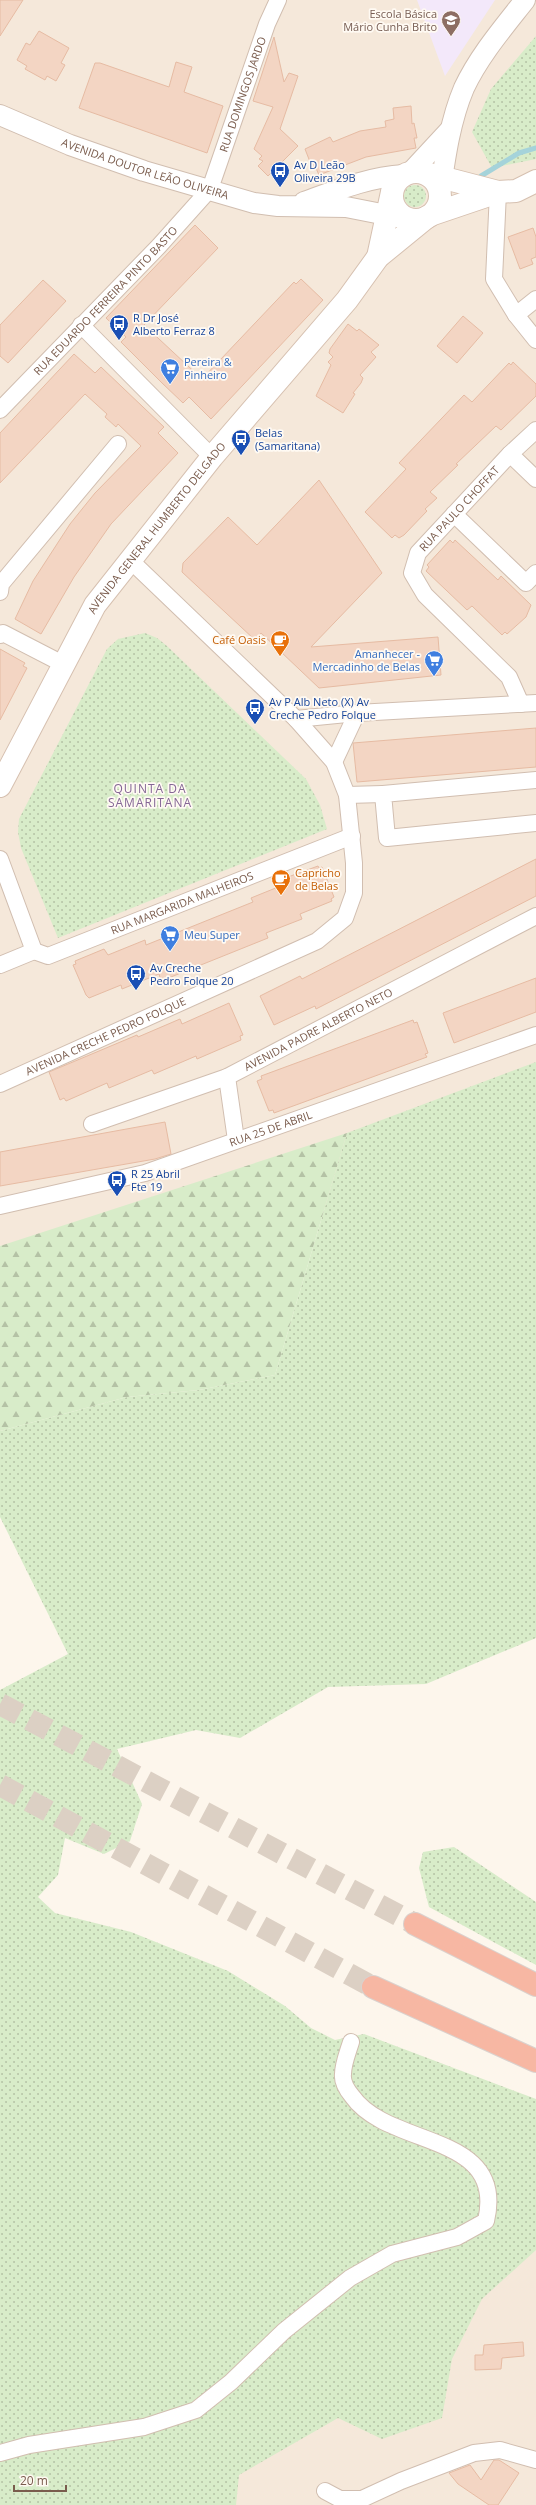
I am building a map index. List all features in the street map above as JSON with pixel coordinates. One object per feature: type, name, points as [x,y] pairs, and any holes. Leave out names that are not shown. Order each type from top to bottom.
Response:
[{"type":"highway","points":[[415,1924],[536,1985]]},
{"type":"highway","points":[[373,1987],[536,2061]]},
{"type":"main road","points":[[498,192],[414,216],[396,210],[392,198],[419,180],[498,192],[516,191],[536,181]]},
{"type":"main road","points":[[414,216],[438,208],[419,180]]},
{"type":"main road","name":"AVENIDA GENERAL HUMBERTO DELGADO","points":[[378,257],[414,216]]},
{"type":"main road","name":"AVENIDA GENERAL HUMBERTO DELGADO","points":[[0,786],[65,665],[95,605],[212,456],[347,300],[378,257],[414,216]]},
{"type":"street","name":"RUA DOMINGOS JARDO","points":[[210,189],[266,24],[278,0]]},
{"type":"street","points":[[419,180],[451,128],[464,88],[494,40],[525,0]]},
{"type":"street","name":"AVENIDA DOUTOR LEÃO OLIVEIRA","points":[[0,115],[70,145],[144,171],[254,203],[278,206],[294,205],[346,207],[414,216]]},
{"type":"street","points":[[419,180],[451,128]]},
{"type":"street","name":"AVENIDA DOUTOR LEÃO OLIVEIRA","points":[[294,205],[343,187],[384,176],[419,180]]},
{"type":"street","name":"RUA EDUARDO FERREIRA PINTO BASTO","points":[[0,410],[159,246],[210,189]]},
{"type":"street","points":[[498,192],[494,279],[516,315],[536,340]]},
{"type":"street","points":[[516,315],[536,299]]},
{"type":"street","points":[[81,325],[212,456]]},
{"type":"street","name":"RUA PAULO CHOFFAT","points":[[529,703],[509,677],[425,595],[412,573],[418,553],[510,454],[536,430]]},
{"type":"street","points":[[0,592],[2,584],[118,444]]},
{"type":"street","points":[[510,454],[536,479]]},
{"type":"street","points":[[454,514],[526,583],[536,573]]},
{"type":"street","name":"AVENIDA CRECHE PEDRO FOLQUE","points":[[0,1084],[317,941],[345,918],[354,893],[352,836],[347,795],[334,762],[296,719],[130,560]]},
{"type":"street","points":[[1,629],[65,665]]},
{"type":"street","points":[[296,719],[357,713],[529,703]]},
{"type":"street","points":[[334,762],[357,713]]},
{"type":"street","points":[[347,795],[383,794],[536,780]]},
{"type":"street","points":[[383,794],[387,838],[536,823]]},
{"type":"street","name":"RUA MARGARIDA MALHEIROS","points":[[34,951],[48,956],[352,836]]},
{"type":"street","points":[[0,859],[34,951],[0,965]]},
{"type":"street","name":"AVENIDA PADRE ALBERTO NETO","points":[[92,1124],[227,1077],[536,916]]},
{"type":"street","name":"RUA 25 DE ABRIL","points":[[0,1206],[145,1173],[536,1035]]},
{"type":"street","points":[[227,1077],[236,1140]]},
{"type":"street","points":[[0,2453],[29,2445],[144,2427],[196,2410],[231,2382],[284,2331],[350,2278],[392,2254],[457,2237],[486,2221],[491,2202],[487,2181],[476,2165],[448,2148],[385,2122],[358,2105],[346,2089],[342,2074],[351,2042]]},
{"type":"street","points":[[325,2491],[340,2499],[362,2499],[401,2481],[474,2453],[500,2450],[536,2460]]},
{"type":"shaded area","points":[[0,0],[536,0],[536,1150],[0,1299]]},
{"type":"shaded area","name":"Escola Básica Mário Cunha Brito","points":[[417,0],[495,0],[445,76]]},
{"type":"shaded area","points":[[536,2198],[536,2505],[113,2505]]},
{"type":"green space","points":[[536,36],[536,159],[492,168],[472,132],[491,89]]},
{"type":"green space","points":[[411,185],[419,185],[426,192],[426,200],[419,207],[411,207],[404,200],[404,192]]},
{"type":"green space","points":[[145,633],[157,638],[167,646],[306,779],[320,805],[327,829],[58,938],[21,848],[18,832],[19,819],[107,649],[118,639]]},
{"type":"green space","points":[[536,1062],[536,1638],[426,1684],[328,1687],[240,1738],[196,1730],[117,1749],[142,1804],[130,1841],[104,1854],[65,1838],[58,1875],[38,1897],[55,1913],[131,1932],[228,1971],[285,2006],[311,2028],[335,2040],[364,2034],[536,2099],[536,2250],[482,2299],[452,2359],[442,2418],[382,2439],[338,2418],[239,2475],[236,2505],[0,2505],[0,1690],[68,1654],[0,1517],[0,1431],[127,1397],[199,1390],[275,1375],[347,1133]]},
{"type":"green space","points":[[347,1133],[275,1375],[199,1390],[127,1397],[0,1431],[0,1246]]},
{"type":"green space","points":[[454,1847],[536,1902],[536,1965],[429,1907],[419,1868],[423,1852]]},
{"type":"building","points":[[0,0],[23,0],[0,36]]},
{"type":"building","points":[[39,31],[69,48],[61,63],[65,65],[56,81],[47,76],[45,80],[25,69],[27,66],[17,60],[26,43],[30,45]]},
{"type":"building","points":[[274,37],[284,82],[289,73],[298,76],[280,129],[298,146],[268,176],[258,166],[263,161],[259,159],[262,156],[254,149],[273,107],[253,101]]},
{"type":"building","points":[[176,62],[192,67],[184,92],[223,106],[207,153],[79,108],[95,63],[100,63],[169,87]]},
{"type":"building","points":[[411,106],[412,124],[414,123],[417,138],[414,138],[416,148],[366,157],[319,175],[315,166],[312,167],[305,149],[330,137],[333,142],[360,131],[386,127],[385,121],[394,119],[393,108]]},
{"type":"building","points":[[195,225],[218,248],[144,325],[202,379],[294,282],[296,284],[301,279],[323,300],[211,419],[189,397],[183,403],[162,383],[121,342],[126,337],[106,318]]},
{"type":"building","points":[[533,228],[536,237],[536,257],[531,259],[533,264],[520,269],[508,237]]},
{"type":"building","points":[[43,280],[66,301],[8,363],[0,356],[0,325]]},
{"type":"building","points":[[463,316],[483,333],[457,363],[437,346]]},
{"type":"building","points":[[348,324],[357,331],[359,329],[379,345],[371,352],[376,357],[360,375],[363,378],[361,383],[353,393],[355,394],[343,413],[316,396],[331,365],[328,362],[333,357],[329,353],[330,349]]},
{"type":"building","points":[[74,354],[95,373],[101,367],[164,427],[158,433],[178,453],[111,524],[74,577],[41,634],[15,619],[33,581],[70,524],[95,493],[141,446],[118,424],[116,427],[105,417],[107,414],[85,394],[0,483],[0,433]]},
{"type":"building","points":[[513,362],[536,384],[536,396],[501,430],[496,426],[456,464],[458,465],[430,492],[437,498],[425,509],[427,511],[404,535],[399,538],[395,535],[392,538],[365,512],[406,469],[399,463],[464,395],[472,402],[509,363],[511,365]]},
{"type":"building","points":[[319,480],[382,573],[311,647],[438,637],[441,675],[319,688],[261,633],[255,640],[182,572],[183,563],[228,517],[257,545]]},
{"type":"building","points":[[450,540],[453,543],[455,540],[498,580],[501,576],[531,605],[526,617],[507,634],[505,632],[502,635],[472,606],[467,610],[426,571],[429,567],[427,565]]},
{"type":"building","points":[[0,649],[25,663],[23,666],[27,668],[0,720]]},
{"type":"building","points":[[536,728],[536,767],[357,782],[353,743]]},
{"type":"building","points":[[536,859],[536,896],[316,1009],[315,1006],[274,1025],[260,996],[300,976],[302,979]]},
{"type":"building","points":[[318,866],[319,868],[322,867],[334,897],[331,899],[332,901],[300,914],[302,919],[266,933],[268,938],[161,981],[159,974],[122,989],[121,985],[89,998],[86,995],[73,965],[76,964],[75,961],[104,949],[108,955],[145,940],[146,945],[253,902],[251,898],[288,883],[288,877]]},
{"type":"building","points":[[536,978],[536,1012],[454,1043],[443,1013]]},
{"type":"building","points":[[229,1003],[243,1035],[240,1036],[241,1040],[197,1059],[196,1056],[154,1074],[152,1070],[109,1088],[107,1083],[66,1101],[64,1098],[60,1100],[49,1072],[137,1035],[138,1037],[180,1019],[182,1024]]},
{"type":"building","points":[[413,1020],[414,1023],[417,1022],[428,1053],[425,1054],[427,1057],[274,1113],[273,1110],[269,1111],[257,1081],[262,1079],[261,1076]]},
{"type":"building","points":[[165,1122],[171,1154],[155,1159],[0,1186],[0,1152]]},
{"type":"building","points":[[523,2342],[524,2356],[502,2358],[501,2369],[475,2370],[475,2355],[483,2355],[484,2345]]},
{"type":"building","points":[[494,2460],[499,2460],[519,2473],[498,2505],[489,2505],[458,2484],[449,2473],[470,2465],[481,2480]]},
{"type":"waterway","points":[[481,176],[519,153],[536,148]]},
{"type":"tunnel","points":[[0,1704],[415,1924]]},
{"type":"tunnel","points":[[0,1785],[373,1987]]},
{"type":"place","name":"Escola Básica Mário Cunha Brito","points":[[451,37]]},
{"type":"place","name":"Av D Leão Oliveira 29B","points":[[280,188]]},
{"type":"place","name":"R Dr José Alberto Ferraz 8","points":[[119,341]]},
{"type":"place","name":"Pereira & Pinheiro","points":[[170,385]]},
{"type":"place","name":"Belas (Samaritana)","points":[[241,456]]},
{"type":"place","name":"Café Oasis","points":[[280,657]]},
{"type":"place","name":"Amanhecer - Mercadinho de Belas","points":[[434,677]]},
{"type":"place","name":"Av P Alb Neto (X) Av Creche Pedro Folque","points":[[255,725]]},
{"type":"place","name":"Capricho de Belas","points":[[281,896]]},
{"type":"place","name":"Meu Super","points":[[170,952]]},
{"type":"place","name":"Av Creche Pedro Folque 20","points":[[136,991]]},
{"type":"place","name":"R 25 Abril Fte 19","points":[[117,1197]]},
{"type":"district","name":"QUINTA DA SAMARITANA","points":[[150,796]]}]
